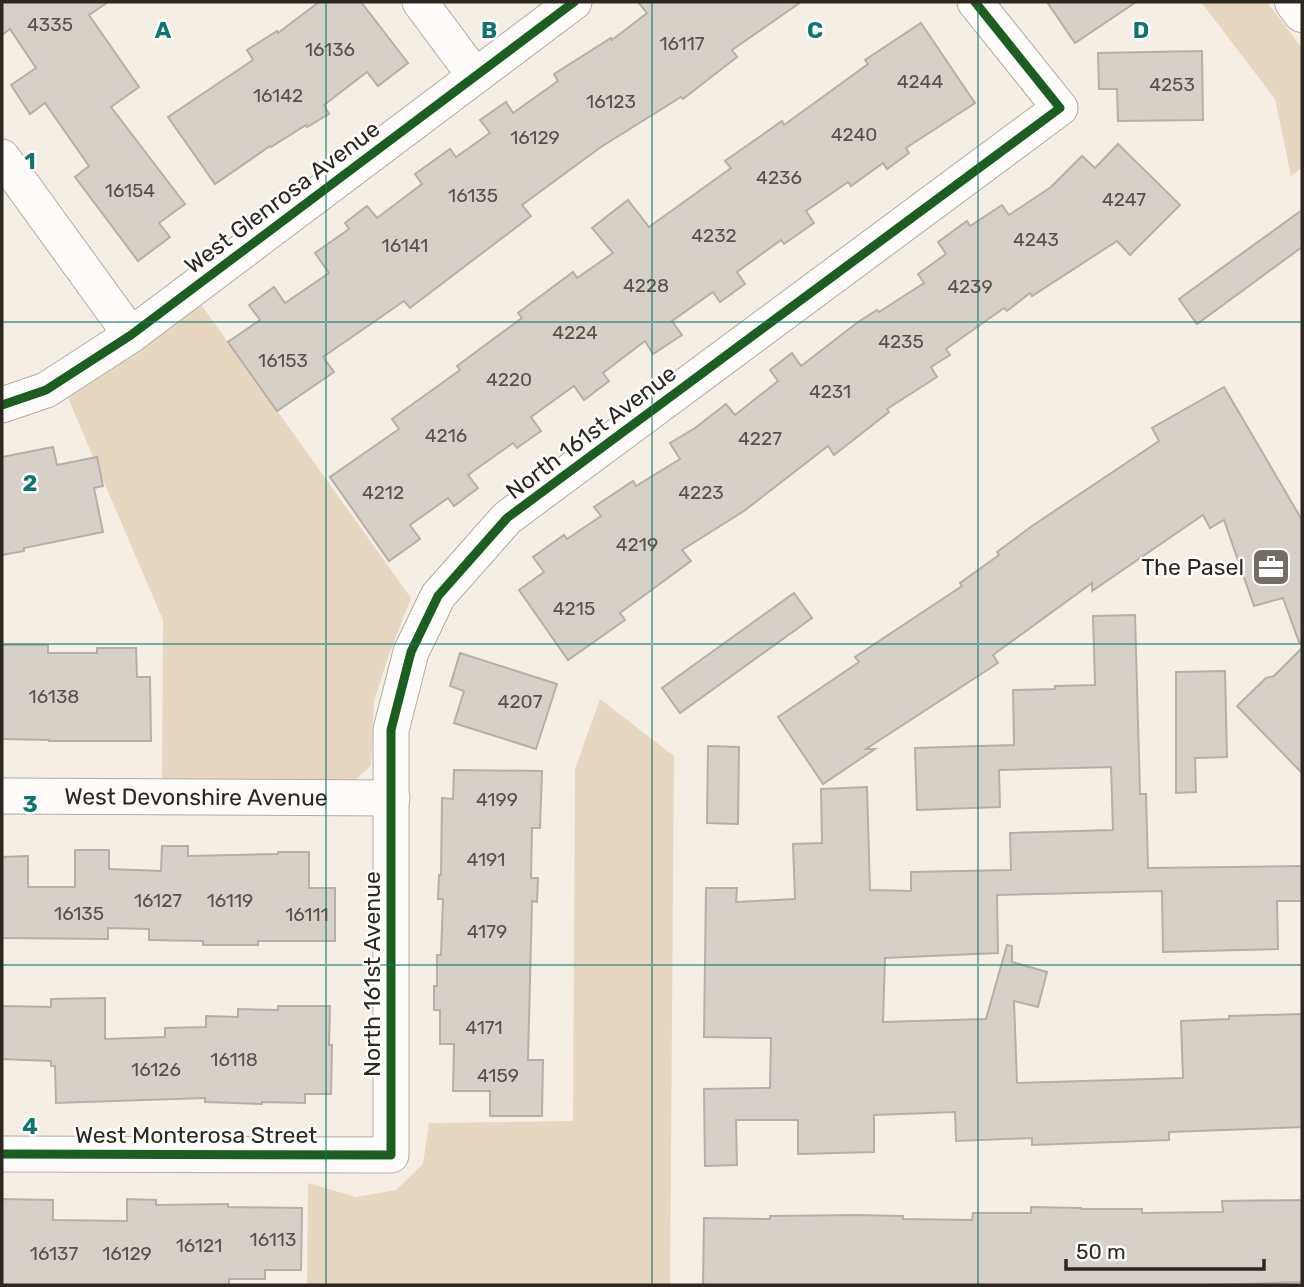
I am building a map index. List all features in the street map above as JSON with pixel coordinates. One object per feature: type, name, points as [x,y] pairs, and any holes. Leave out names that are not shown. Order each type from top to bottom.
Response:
[{"type":"main road","points":[[1294,2],[1302,13]]},
{"type":"street","points":[[420,2],[475,76]]},
{"type":"street","name":"West Glenrosa Avenue","points":[[2,405],[46,390],[131,335],[574,2]]},
{"type":"street","name":"North 161st Avenue","points":[[391,1155],[391,730],[411,652],[438,596],[507,518],[1060,108],[975,2]]},
{"type":"street","points":[[2,158],[131,335]]},
{"type":"street","name":"West Devonshire Avenue","points":[[2,796],[392,798]]},
{"type":"street","name":"West Monterosa Street","points":[[2,1154],[391,1155]]},
{"type":"shaded area","points":[[1201,2],[1267,2],[1302,48],[1302,168],[1291,176],[1275,99]]},
{"type":"shaded area","points":[[200,303],[411,598],[374,701],[371,766],[353,782],[162,779],[163,620],[68,398]]},
{"type":"shaded area","points":[[600,699],[674,756],[670,1285],[307,1285],[308,1183],[356,1197],[396,1190],[423,1164],[429,1123],[573,1121],[575,769]]},
{"type":"building","points":[[2,2],[108,2],[89,15],[139,87],[111,107],[185,204],[159,223],[170,237],[138,261],[75,177],[89,166],[45,103],[30,114],[11,85],[36,68],[10,29],[2,35]]},
{"type":"building","points":[[319,2],[361,2],[408,63],[378,86],[367,72],[324,105],[329,114],[270,146],[215,184],[168,117],[253,60],[247,50],[277,31],[278,33]]},
{"type":"building","points":[[638,2],[801,2],[732,50],[737,57],[683,99],[681,97],[601,147],[522,205],[531,216],[410,308],[404,301],[323,357],[334,372],[277,411],[228,342],[260,320],[249,305],[274,287],[285,303],[329,273],[315,253],[349,229],[345,223],[367,206],[377,218],[422,184],[415,174],[450,149],[456,157],[490,133],[480,120],[506,102],[513,113],[558,81],[554,74],[611,38],[612,40],[647,13]]},
{"type":"building","points":[[1047,2],[1136,2],[1075,43]]},
{"type":"building","points":[[921,23],[975,103],[906,148],[909,153],[887,169],[883,163],[851,186],[848,182],[806,211],[814,223],[784,244],[781,240],[737,272],[745,284],[720,302],[713,292],[672,321],[682,335],[653,354],[645,341],[603,373],[609,381],[584,400],[574,386],[531,417],[541,431],[517,448],[513,443],[468,475],[478,488],[454,506],[448,498],[410,525],[420,539],[389,561],[330,477],[399,429],[392,419],[460,370],[457,366],[522,318],[518,313],[573,272],[577,278],[613,253],[592,228],[628,200],[649,227],[731,168],[725,161],[782,121],[784,125],[868,64],[865,60]]},
{"type":"building","points":[[1202,51],[1203,120],[1118,121],[1117,89],[1099,89],[1098,53]]},
{"type":"building","points":[[1118,144],[1180,205],[1130,255],[1117,241],[1032,296],[1030,293],[1007,311],[1004,308],[946,349],[950,355],[931,367],[937,377],[887,409],[889,412],[834,455],[828,446],[744,511],[682,550],[691,561],[620,613],[625,620],[568,660],[519,590],[544,572],[533,557],[564,535],[567,539],[601,516],[594,507],[633,481],[636,486],[680,459],[670,443],[726,404],[735,415],[778,381],[770,370],[792,353],[801,366],[858,322],[924,283],[918,274],[946,254],[938,242],[967,221],[970,226],[1002,205],[1009,215],[1051,187],[1082,156],[1095,168]]},
{"type":"building","points":[[1302,210],[1302,247],[1197,324],[1179,299]]},
{"type":"building","points":[[1224,387],[1302,520],[1302,642],[1299,642],[1283,598],[1254,606],[1224,520],[1210,528],[1203,515],[1092,591],[1092,583],[993,655],[998,663],[866,749],[875,749],[823,784],[778,717],[859,662],[855,657],[962,586],[960,583],[999,555],[997,552],[1032,526],[1159,441],[1152,428]]},
{"type":"building","points":[[53,447],[57,465],[97,457],[103,486],[94,488],[103,532],[2,555],[2,457]]},
{"type":"building","points":[[794,593],[812,618],[680,713],[662,688]]},
{"type":"building","points":[[1135,615],[1140,794],[1146,794],[1148,868],[1302,866],[1302,901],[1277,901],[1278,949],[1163,952],[1162,891],[997,895],[998,953],[885,958],[883,1022],[986,1019],[1007,945],[1012,946],[1012,962],[1047,972],[1038,1007],[1014,1001],[1017,1083],[1183,1078],[1181,1021],[1229,1019],[1229,1016],[1302,1014],[1302,1127],[1169,1132],[1169,1140],[1032,1145],[1032,1138],[956,1141],[955,1112],[874,1115],[874,1152],[798,1154],[798,1120],[736,1120],[737,1165],[705,1166],[704,1089],[770,1088],[771,1038],[704,1037],[706,888],[737,888],[736,902],[795,899],[793,844],[822,843],[821,789],[867,787],[870,890],[911,891],[911,872],[1011,870],[1010,833],[1113,830],[1111,767],[999,770],[1000,807],[917,810],[915,748],[1014,745],[1013,690],[1095,685],[1093,616]]},
{"type":"building","points":[[2,645],[48,645],[48,653],[97,653],[97,648],[136,648],[137,677],[150,677],[151,741],[2,739]]},
{"type":"building","points":[[1302,648],[1302,773],[1237,706],[1266,678],[1274,676]]},
{"type":"building","points":[[460,653],[557,684],[536,749],[454,723],[464,691],[450,686]]},
{"type":"building","points":[[1225,671],[1227,757],[1195,758],[1196,792],[1176,793],[1176,672]]},
{"type":"building","points":[[708,746],[739,747],[738,824],[707,823]]},
{"type":"building","points":[[454,770],[542,771],[540,828],[532,828],[531,878],[538,878],[537,902],[532,901],[528,1060],[543,1060],[542,1116],[490,1116],[490,1091],[453,1091],[454,1044],[440,1044],[440,1010],[434,1010],[434,986],[437,986],[437,955],[441,955],[443,899],[438,899],[442,798],[453,799]]},
{"type":"building","points":[[162,846],[188,846],[188,856],[309,852],[309,888],[335,888],[335,941],[258,941],[258,945],[203,945],[203,941],[149,940],[149,929],[108,928],[108,939],[2,938],[2,857],[28,856],[28,887],[75,887],[75,850],[109,850],[109,869],[161,871]]},
{"type":"building","points":[[105,998],[105,1039],[165,1037],[165,1028],[206,1027],[206,1016],[238,1017],[238,1009],[278,1010],[278,1006],[330,1006],[331,1094],[305,1094],[305,1103],[205,1102],[205,1098],[56,1103],[55,1066],[51,1066],[51,1061],[2,1059],[2,1006],[51,1007],[51,999]]},
{"type":"building","points":[[2,1199],[53,1200],[53,1220],[127,1221],[127,1199],[156,1200],[156,1205],[228,1204],[228,1207],[302,1208],[301,1270],[265,1270],[265,1279],[229,1279],[229,1285],[2,1285]]},
{"type":"building","points":[[1302,1200],[1302,1282],[1211,1285],[703,1285],[704,1218],[770,1219],[770,1216],[856,1215],[972,1220],[973,1213],[1031,1213],[1031,1207],[1142,1209],[1142,1213],[1223,1212],[1222,1201]]},
{"type":"cycle path","points":[[2,405],[46,390],[131,335],[574,2]]},
{"type":"cycle path","points":[[2,1154],[391,1155],[391,730],[411,652],[438,596],[507,518],[1060,108],[975,2]]},
{"type":"place","name":"The Pasel","points":[[1271,567]]}]
